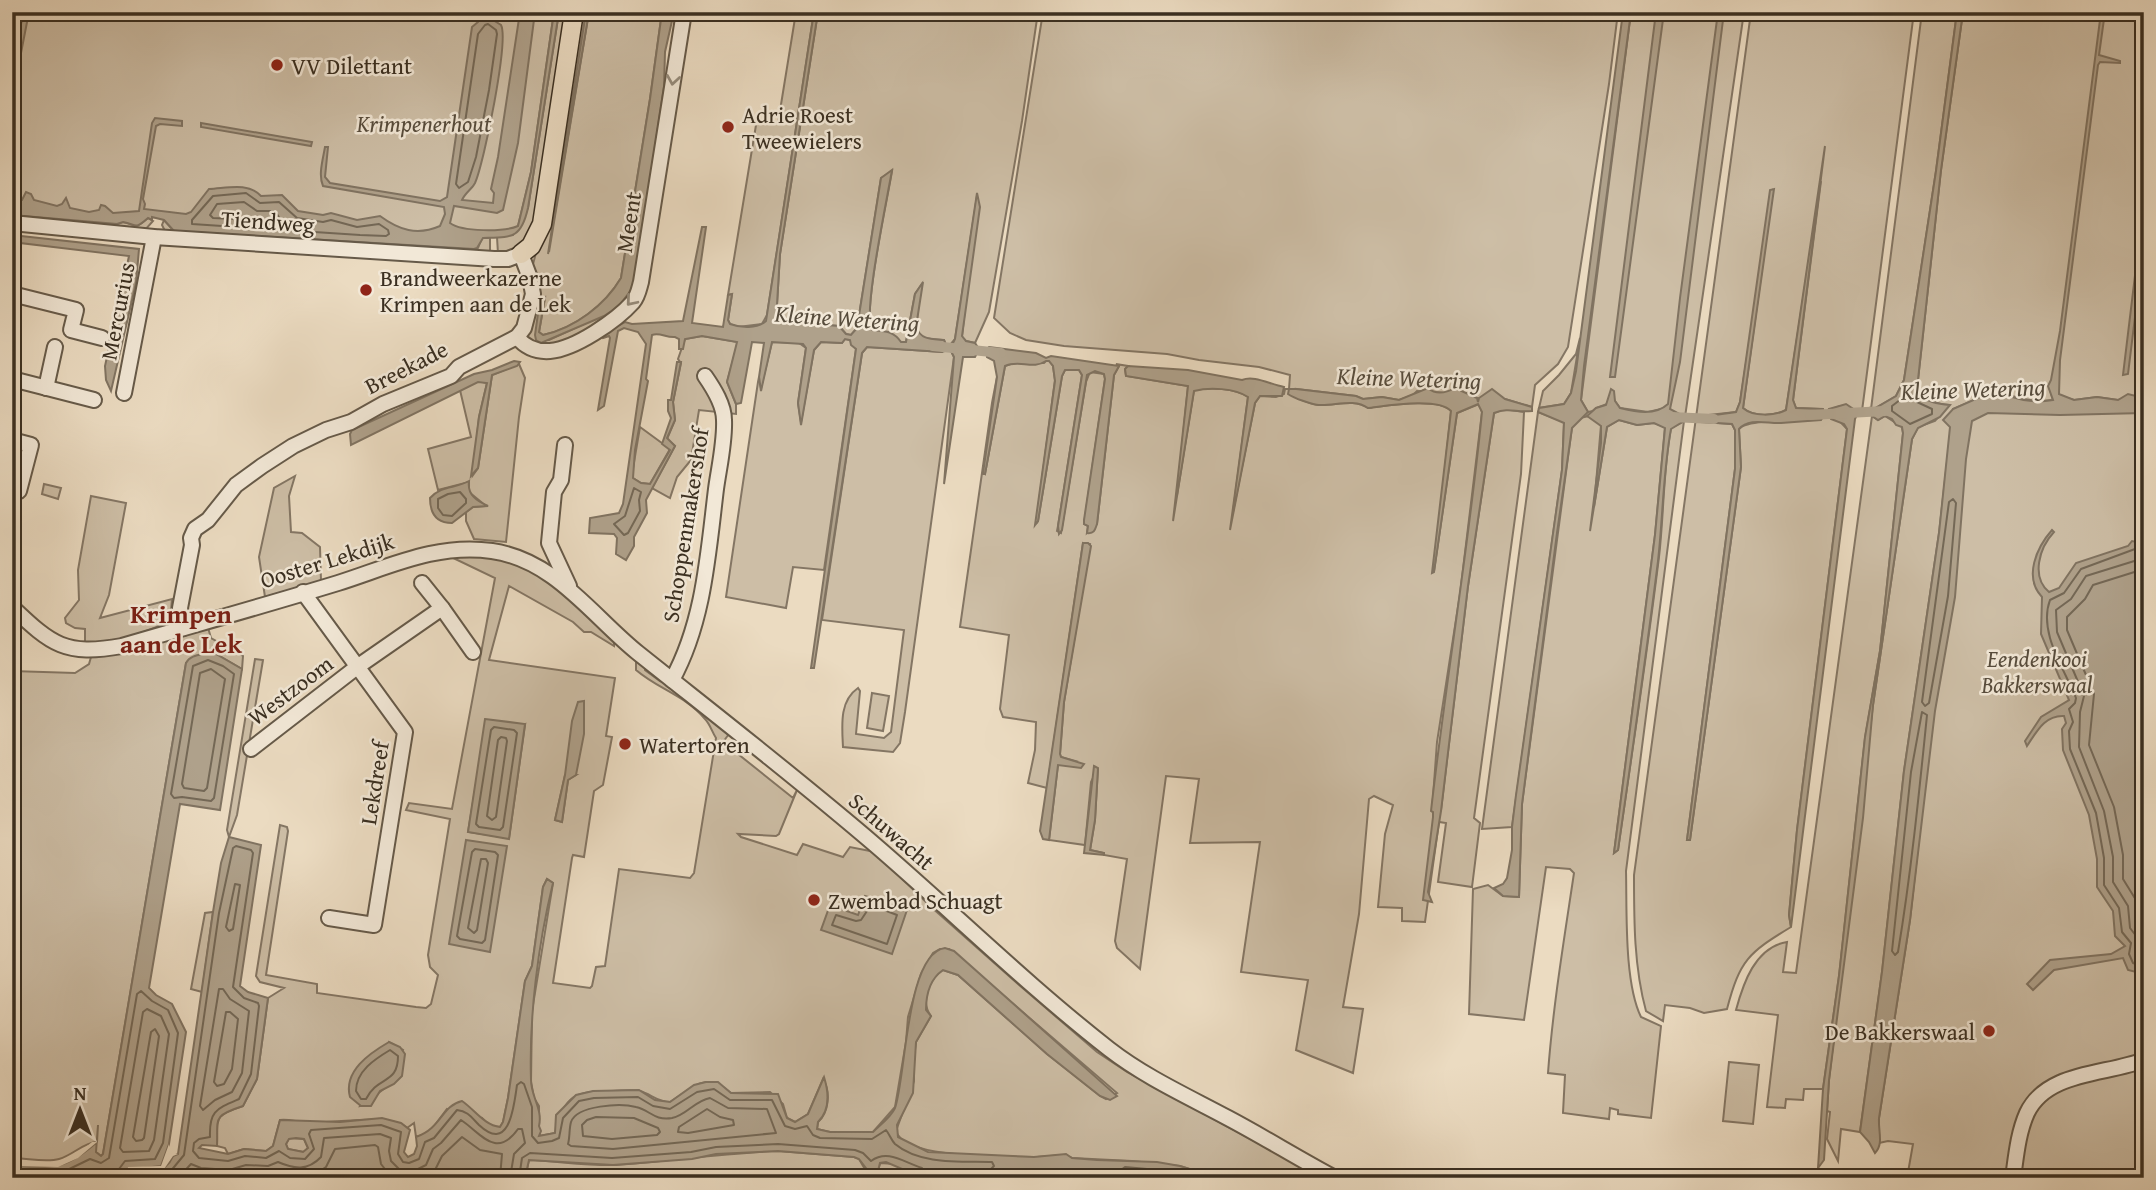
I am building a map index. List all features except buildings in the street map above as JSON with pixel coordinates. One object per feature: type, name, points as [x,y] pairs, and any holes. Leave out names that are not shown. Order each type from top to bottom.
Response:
[{"type":"main road","points":[[520,254],[531,246],[542,224],[574,12]]},
{"type":"street","name":"Meent","points":[[517,337],[535,351],[551,351],[569,346],[616,317],[635,300],[641,282],[684,12]]},
{"type":"street","name":"Tiendweg","points":[[12,223],[154,237],[494,259],[508,259],[520,254]]},
{"type":"street","name":"Mercurius","points":[[124,393],[154,237]]},
{"type":"street","points":[[517,337],[524,328],[533,295],[530,278],[520,254]]},
{"type":"street","points":[[12,294],[76,310],[71,330],[102,338]]},
{"type":"street","name":"Breekade","points":[[183,628],[180,608],[192,533],[208,520],[236,485],[293,446],[451,376],[459,367],[517,337]]},
{"type":"street","points":[[46,388],[55,347]]},
{"type":"street","name":"Schoppenmakershof","points":[[672,680],[691,640],[700,604],[708,561],[724,418],[715,391],[705,376]]},
{"type":"street","points":[[12,379],[94,400]]},
{"type":"street","points":[[12,440],[31,445],[19,491],[12,489]]},
{"type":"street","name":"Schuwacht","points":[[565,445],[561,480],[554,492],[549,543],[571,591]]},
{"type":"street","name":"Ooster Lekdijk","points":[[12,607],[51,641],[77,650],[122,646],[415,556],[448,550],[491,551],[508,555]]},
{"type":"street","name":"Schuwacht","points":[[508,555],[543,570],[571,591],[629,646],[727,722],[874,844],[1109,1049],[1147,1075],[1335,1178]]},
{"type":"street","points":[[422,583],[473,652]]},
{"type":"street","name":"Lekdreef","points":[[303,592],[405,732],[374,925],[329,918]]},
{"type":"street","name":"Westzoom","points":[[251,749],[357,667],[442,608]]},
{"type":"street","points":[[2013,1178],[2024,1121],[2041,1094],[2062,1082],[2144,1060]]},
{"type":"green space","name":"Krimpenerhout","points":[[12,12],[554,12],[531,172],[518,226],[509,232],[463,237],[12,208]]},
{"type":"green space","points":[[559,12],[568,12],[539,211],[522,244],[498,254],[497,237],[513,235],[528,208]]},
{"type":"green space","points":[[579,12],[586,12],[549,252],[589,12],[662,12],[621,278],[607,297],[588,314],[566,327],[543,335],[539,332],[545,298],[540,299],[536,340],[549,340],[612,311],[570,341],[548,347],[530,342],[528,336],[532,268]]},
{"type":"green space","points":[[796,12],[814,12],[767,315],[762,324],[738,327],[730,324],[728,320],[732,294],[728,295],[757,119],[778,123]]},
{"type":"green space","points":[[818,12],[1038,12],[989,312],[975,343],[962,337],[977,196],[955,339],[950,345],[946,345],[944,340],[926,338],[918,332],[922,284],[915,294],[906,342],[901,342],[889,332],[872,330],[870,302],[892,171],[881,178],[857,328],[851,335],[846,334],[839,326],[776,322],[780,254]]},
{"type":"green space","points":[[1043,12],[1618,12],[1568,347],[1558,364],[1535,385],[1532,407],[1505,399],[1477,398],[1455,388],[1447,393],[1417,391],[1399,400],[1382,397],[1363,399],[1296,389],[1298,399],[1317,405],[1357,403],[1368,408],[1424,403],[1436,404],[1451,411],[1434,571],[1457,413],[1479,404],[1482,412],[1460,594],[1437,742],[1432,811],[1441,810],[1468,586],[1494,413],[1504,409],[1524,412],[1521,474],[1474,818],[1480,823],[1472,887],[1438,882],[1446,823],[1439,822],[1425,922],[1402,921],[1402,908],[1378,907],[1385,834],[1393,805],[1374,796],[1369,799],[1359,914],[1343,1007],[1363,1009],[1353,1073],[1296,1050],[1308,980],[1241,972],[1260,842],[1190,843],[1199,779],[1166,776],[1140,969],[1117,948],[1115,941],[1127,859],[1090,850],[1098,768],[1091,782],[1085,845],[1049,840],[1058,765],[1075,761],[1061,757],[1060,754],[1064,702],[1090,544],[1083,543],[1047,788],[1028,783],[1035,750],[1036,722],[1003,717],[1000,709],[1009,635],[960,627],[992,403],[997,377],[983,473],[985,474],[1005,366],[1049,361],[1053,366],[1055,380],[1036,524],[1062,376],[1065,370],[1079,370],[1082,375],[1057,531],[1061,533],[1086,382],[1090,372],[1104,374],[1105,379],[1084,524],[1088,526],[1087,533],[1097,524],[1114,375],[1119,366],[1116,364],[1128,366],[1125,369],[1126,376],[1188,386],[1177,495],[1194,390],[1222,389],[1248,397],[1233,512],[1255,403],[1260,396],[1276,397],[1289,389],[1290,375],[1259,367],[1167,354],[1064,346],[1026,340],[1010,333],[994,318]]},
{"type":"green space","points":[[1631,12],[1744,12],[1685,417],[1665,408],[1648,412],[1620,408],[1615,401],[1588,412],[1581,400]]},
{"type":"green space","points":[[1751,12],[1914,12],[1862,411],[1840,406],[1829,410],[1847,429],[1797,830],[1789,915],[1791,927],[1755,951],[1748,959],[1736,979],[1727,1009],[1704,1013],[1665,1005],[1663,1021],[1646,1011],[1642,994],[1635,944],[1634,875]],"holes":[[[1821,181],[1793,400],[1796,408],[1818,409],[1812,420],[1762,422],[1739,429],[1741,467],[1690,840],[1687,840],[1735,469],[1735,430],[1732,424],[1706,422],[1709,415],[1736,412],[1740,402],[1773,189],[1743,408],[1764,415],[1786,410]]]},
{"type":"green space","points":[[1922,12],[1957,12],[1904,380],[1896,396],[1872,410],[1871,409]]},
{"type":"green space","points":[[1963,12],[2144,12],[2144,398],[2133,396],[2118,400],[2097,397],[2074,400],[2061,396],[2049,387],[2053,400],[2036,401],[2013,397],[1991,387],[1986,395],[1953,409],[1939,533],[1904,771],[1882,972],[1860,1132],[1841,1129],[1838,1161],[1827,1139],[1829,1080],[1873,705],[1912,439],[1918,427],[1935,421],[1949,405],[1928,400],[1918,393],[1917,389],[1941,170]]},
{"type":"green space","points":[[12,215],[117,224],[123,222],[136,226],[148,218],[153,221],[145,230],[12,220]]},
{"type":"green space","points":[[164,220],[174,231],[474,249],[478,248],[482,238],[490,238],[490,254],[165,231],[162,225]]},
{"type":"green space","points":[[702,336],[738,342],[727,382],[736,404],[736,414],[699,410],[691,460],[677,477],[670,498],[652,488],[675,446],[667,439],[675,420],[673,402],[681,363],[678,359],[685,339]]},
{"type":"green space","points":[[1580,338],[1571,393],[1564,404],[1539,408],[1543,391],[1576,354]]},
{"type":"green space","points":[[845,339],[850,340],[856,349],[824,570],[793,567],[786,608],[726,597],[758,382],[759,377],[761,388],[772,342],[799,343],[806,348],[798,403],[801,422],[814,350],[821,342],[842,343]]},
{"type":"green space","points":[[867,347],[942,352],[950,349],[954,357],[905,712],[900,743],[893,752],[843,747],[843,714],[852,693],[858,688],[860,691],[856,734],[884,738],[891,732],[904,630],[822,620],[862,353]]},
{"type":"green space","points":[[519,364],[525,378],[506,542],[474,539],[466,521],[466,512],[473,507],[486,506],[469,492],[469,482],[438,490],[428,449],[471,437],[460,390],[478,381],[487,383],[479,417],[473,475],[478,468],[492,375]]},
{"type":"green space","name":"Eendenkooi Bakkerswaal","points":[[2144,410],[2144,1056],[2040,1091],[2010,1178],[1907,1178],[1913,1144],[1888,1141],[1879,1143],[1879,1118],[1910,920],[1966,414],[1985,411]]},
{"type":"green space","points":[[1538,412],[1564,422],[1562,470],[1512,827],[1482,829]]},
{"type":"green space","points":[[1589,416],[1601,425],[1594,507],[1607,427],[1619,420],[1637,425],[1654,423],[1665,427],[1655,535],[1614,853],[1618,850],[1650,630],[1671,428],[1684,421],[1626,871],[1627,946],[1632,985],[1641,1017],[1661,1026],[1651,1118],[1618,1114],[1618,1110],[1610,1108],[1609,1119],[1563,1113],[1565,1075],[1548,1073],[1574,873],[1570,869],[1546,867],[1524,1020],[1469,1014],[1473,889],[1488,885],[1503,896],[1519,897],[1522,804],[1572,427],[1580,418]]},
{"type":"green space","points":[[1872,416],[1878,420],[1885,416],[1902,427],[1903,433],[1880,651],[1865,738],[1839,976],[1823,1089],[1804,1089],[1803,1100],[1786,1099],[1785,1108],[1767,1107],[1778,1015],[1736,1010],[1752,968],[1776,945],[1787,942],[1783,972],[1796,973]]},
{"type":"green space","points":[[640,427],[670,449],[650,484],[641,483],[633,478],[632,474]]},
{"type":"green space","points":[[295,476],[289,496],[291,532],[302,533],[320,547],[321,581],[265,597],[259,557],[274,488]]},
{"type":"green space","points":[[44,484],[61,488],[58,499],[42,494]]},
{"type":"green space","points":[[91,496],[126,503],[109,595],[100,618],[172,599],[170,622],[109,645],[85,645],[85,629],[75,628],[66,623],[65,618],[79,600],[78,570]]},
{"type":"green space","points":[[483,554],[522,564],[552,584],[614,640],[614,646],[591,632],[584,632],[573,622],[509,586],[489,660],[615,678],[606,736],[612,737],[603,785],[594,791],[584,857],[573,855],[572,858],[553,983],[590,988],[596,967],[605,966],[619,869],[690,878],[694,873],[716,738],[707,721],[697,711],[636,670],[636,662],[642,662],[646,665],[645,670],[671,685],[729,734],[723,742],[793,798],[797,790],[779,834],[738,834],[741,837],[797,855],[803,844],[843,857],[850,847],[875,852],[930,906],[1097,1052],[1127,1072],[1322,1178],[1218,1178],[1180,1166],[1132,1161],[1059,1155],[981,1156],[936,1152],[903,1140],[896,1131],[914,1081],[916,1042],[931,1016],[926,998],[930,985],[943,970],[958,975],[1047,1054],[1100,1096],[1106,1099],[1117,1093],[949,949],[940,949],[933,953],[921,974],[908,1017],[895,1107],[873,1132],[830,1132],[817,1129],[828,1102],[823,1079],[808,1114],[795,1122],[787,1118],[783,1104],[770,1092],[731,1093],[722,1086],[706,1082],[670,1102],[661,1101],[637,1090],[580,1094],[567,1103],[555,1133],[539,1136],[539,1106],[534,1098],[531,1082],[532,1011],[553,883],[547,879],[543,887],[532,966],[525,981],[508,1098],[500,1127],[490,1126],[482,1118],[447,1109],[429,1133],[416,1137],[414,1123],[407,1128],[387,1120],[374,1119],[318,1122],[280,1120],[273,1146],[266,1151],[244,1149],[228,1154],[225,1148],[217,1146],[217,1124],[221,1116],[243,1106],[257,1079],[268,998],[284,988],[260,982],[256,976],[280,825],[287,827],[288,831],[266,975],[317,984],[317,993],[426,1008],[431,1004],[438,975],[430,967],[428,955],[450,819],[406,810],[409,803],[452,809],[495,578],[447,555]],"holes":[[[525,725],[509,838],[468,832],[478,772]],[[565,775],[576,775],[568,780],[562,822],[555,820]],[[389,1042],[403,1050],[386,1087],[376,1095],[372,1103],[360,1106]]]},
{"type":"green space","points":[[207,624],[211,638],[243,656],[242,669],[216,654],[186,663],[103,1154],[101,1156],[96,1152],[96,1142],[54,1160],[12,1158],[12,671],[75,673],[89,664],[91,657]]},
{"type":"green space","points":[[255,659],[263,660],[237,815],[229,837],[227,830]]},
{"type":"green space","points":[[872,693],[889,696],[883,731],[867,728]]},
{"type":"green space","points":[[213,912],[202,992],[191,989],[205,913]]},
{"type":"green space","points":[[1729,1062],[1759,1065],[1753,1124],[1723,1121]]},
{"type":"green space","points":[[2144,1064],[2144,1178],[2015,1178],[2030,1112],[2058,1088]]},
{"type":"green space","points":[[289,1138],[304,1139],[308,1148],[304,1152],[288,1149],[286,1144]]},
{"type":"green space","points":[[778,1151],[854,1157],[859,1159],[866,1171],[878,1171],[880,1163],[895,1164],[909,1172],[1042,1172],[1114,1174],[1140,1178],[525,1178],[529,1160],[616,1165]]},
{"type":"water","points":[[24,12],[29,12],[12,99],[12,60]]},
{"type":"water","points":[[474,12],[485,12],[485,15],[501,25],[502,53],[479,171],[475,183],[462,200],[493,203],[494,193],[491,189],[520,12],[535,12],[518,143],[503,210],[497,213],[454,206],[450,223],[483,230],[518,226],[531,172],[554,12],[559,12],[528,208],[522,226],[514,234],[483,238],[474,249],[174,231],[164,220],[152,217],[152,220],[148,218],[136,226],[123,222],[117,224],[12,215],[12,199],[22,200],[26,192],[31,194],[34,200],[57,206],[66,198],[70,208],[89,212],[99,210],[101,205],[113,213],[139,211],[152,123],[155,118],[182,121],[182,126],[156,126],[143,199],[144,209],[186,214],[191,212],[209,189],[237,187],[250,189],[261,196],[282,195],[298,211],[323,215],[331,213],[357,220],[380,216],[401,228],[416,231],[440,226],[445,214],[444,207],[323,186],[322,162],[325,147],[328,147],[325,177],[330,183],[440,201],[447,197],[472,27],[478,22],[479,16]]},
{"type":"water","points":[[586,12],[589,12],[548,254]]},
{"type":"water","points":[[662,12],[674,12],[665,52],[664,87],[634,286],[619,306],[604,316],[541,343],[536,340],[535,335],[540,299],[545,297],[539,332],[543,335],[566,327],[588,314],[607,297],[621,278]]},
{"type":"water","points":[[814,12],[818,12],[780,254],[776,321],[839,326],[846,334],[851,335],[857,328],[881,178],[892,170],[870,302],[872,330],[888,332],[901,342],[906,342],[915,294],[923,282],[916,327],[924,337],[944,340],[946,345],[942,352],[867,347],[862,353],[814,668],[811,668],[856,349],[850,340],[845,339],[842,343],[821,342],[814,350],[801,425],[798,403],[806,348],[803,344],[772,342],[761,391],[759,377],[764,343],[752,342],[741,403],[736,404],[727,382],[737,342],[702,336],[685,339],[683,349],[679,349],[679,339],[652,335],[633,478],[650,484],[670,450],[662,444],[671,418],[668,400],[671,400],[677,362],[681,362],[673,402],[675,420],[667,438],[675,446],[646,500],[647,513],[626,560],[616,554],[617,538],[614,534],[589,533],[590,518],[619,513],[623,504],[646,344],[638,332],[624,328],[618,331],[604,406],[598,410],[610,338],[600,335],[625,322],[632,324],[683,321],[702,227],[706,227],[692,323],[723,327],[728,295],[732,294],[728,320],[730,324],[749,327],[766,321]]},
{"type":"water","points":[[1623,12],[1631,12],[1581,400],[1588,412],[1572,428],[1557,533],[1522,804],[1519,897],[1503,896],[1494,888],[1503,884],[1507,878],[1512,850],[1516,795],[1562,470],[1564,423],[1538,412],[1539,408],[1564,404],[1571,393],[1576,371]]},
{"type":"water","points":[[1656,12],[1664,12],[1615,377],[1610,377]]},
{"type":"water","points":[[1718,12],[1724,12],[1680,362],[1670,409],[1685,417],[1684,421],[1671,429],[1668,445],[1649,633],[1618,850],[1614,853],[1655,535],[1665,428],[1654,423],[1637,425],[1619,420],[1607,427],[1590,531],[1601,426],[1587,416],[1596,408],[1606,405],[1611,389],[1620,408],[1651,412],[1668,404]]},
{"type":"water","points":[[1957,12],[1963,12],[1941,170],[1917,389],[1921,396],[1928,400],[1950,405],[1940,417],[1918,428],[1912,439],[1873,705],[1863,818],[1829,1080],[1824,1160],[1818,1168],[1823,1089],[1839,976],[1865,737],[1880,651],[1903,433],[1902,427],[1896,425],[1892,419],[1885,416],[1878,420],[1872,416],[1871,409],[1896,396],[1904,380]]},
{"type":"water","points":[[2101,12],[2105,12],[2099,55],[2120,63],[2100,62],[2098,65],[2060,360],[2059,394],[2074,400],[2097,397],[2118,400],[2128,394],[2144,398],[2144,413],[1988,413],[1972,421],[1966,459],[1955,597],[1935,711],[1910,920],[1879,1118],[1880,1141],[1875,1153],[1860,1132],[1882,972],[1904,771],[1939,533],[1950,427],[1943,420],[1953,409],[1985,395],[1991,387],[2021,400],[2053,400],[2048,386],[2060,331]]},
{"type":"water","points":[[201,123],[312,142],[311,146],[201,127]]},
{"type":"water","points":[[1825,146],[1793,400],[1796,408],[1823,409],[1824,415],[1821,420],[1753,422],[1739,429],[1741,467],[1690,840],[1687,840],[1735,469],[1735,430],[1732,424],[1701,422],[1700,417],[1736,412],[1740,402],[1770,190],[1774,189],[1743,408],[1764,415],[1786,410]]},
{"type":"water","points":[[977,193],[980,207],[962,336],[966,341],[975,343],[979,349],[975,357],[963,357],[944,484],[954,357],[950,349],[955,339]]},
{"type":"water","points":[[2144,201],[2144,244],[2128,374],[2123,375]]},
{"type":"water","points":[[12,235],[139,249],[136,283],[111,391],[106,380],[105,366],[129,256],[12,242]]},
{"type":"water","points":[[989,347],[1036,353],[1046,358],[1051,356],[1119,366],[1114,375],[1097,524],[1093,532],[1087,533],[1088,526],[1084,524],[1084,520],[1104,374],[1095,371],[1087,375],[1062,530],[1059,534],[1058,526],[1082,375],[1079,370],[1065,370],[1062,376],[1038,521],[1035,525],[1055,381],[1053,366],[1046,361],[1036,365],[1005,366],[985,474],[983,473],[997,377],[994,361],[987,357],[986,350]]},
{"type":"water","points":[[514,361],[520,362],[517,366],[492,375],[478,468],[471,476],[479,417],[487,383],[478,382],[351,445],[352,430],[474,374]]},
{"type":"water","points":[[1128,366],[1188,370],[1242,380],[1257,379],[1284,387],[1282,396],[1260,396],[1255,403],[1230,530],[1248,397],[1222,389],[1194,391],[1173,521],[1188,386],[1126,376],[1125,369]]},
{"type":"water","points":[[1428,388],[1441,393],[1455,388],[1477,398],[1478,402],[1479,398],[1492,389],[1505,399],[1532,407],[1532,411],[1505,410],[1494,413],[1468,586],[1441,811],[1428,892],[1432,902],[1423,900],[1433,817],[1431,811],[1482,412],[1478,404],[1457,413],[1432,573],[1451,411],[1435,404],[1424,403],[1368,408],[1357,403],[1319,405],[1288,394],[1289,389],[1296,389],[1363,399],[1382,397],[1399,400]]},
{"type":"water","points":[[1846,404],[1858,412],[1791,927],[1789,915],[1797,830],[1847,429],[1844,424],[1831,419],[1829,409]]},
{"type":"water","points":[[469,481],[471,494],[488,506],[473,507],[452,523],[438,519],[431,508],[430,498],[439,491]]},
{"type":"water","points":[[2052,530],[2054,532],[2044,546],[2039,562],[2040,579],[2049,592],[2059,588],[2076,563],[2128,546],[2132,541],[2141,543],[2144,540],[2144,974],[2128,970],[2123,958],[2054,970],[2033,990],[2027,984],[2050,960],[2111,954],[2125,946],[2115,936],[2113,911],[2097,887],[2097,859],[2089,815],[2063,750],[2062,729],[2066,723],[2064,716],[2047,721],[2027,746],[2025,741],[2041,717],[2069,700],[2041,634],[2042,597],[2033,580],[2037,553]]},
{"type":"water","points":[[1083,543],[1091,546],[1064,702],[1060,754],[1061,757],[1084,764],[1081,768],[1058,765],[1049,840],[1043,839],[1040,831]]},
{"type":"water","points":[[208,653],[216,654],[242,669],[220,810],[180,804],[149,988],[172,1004],[186,1032],[169,1144],[161,1166],[126,1170],[139,1174],[159,1171],[178,1154],[213,912],[221,863],[229,837],[261,845],[240,986],[248,992],[268,998],[257,1079],[243,1106],[219,1119],[217,1146],[202,1145],[199,1148],[228,1154],[244,1149],[266,1151],[273,1146],[280,1120],[340,1122],[382,1118],[401,1123],[410,1130],[404,1152],[408,1157],[414,1154],[416,1137],[431,1128],[450,1107],[462,1101],[484,1120],[500,1127],[508,1098],[525,981],[532,966],[543,887],[547,879],[553,883],[539,956],[531,1031],[531,1080],[540,1120],[539,1136],[555,1133],[556,1115],[576,1095],[593,1091],[639,1090],[655,1100],[670,1102],[694,1085],[706,1082],[718,1082],[731,1093],[778,1094],[787,1118],[795,1122],[808,1114],[824,1077],[827,1101],[817,1129],[830,1132],[873,1132],[895,1108],[909,1018],[922,971],[932,955],[945,948],[954,951],[1117,1096],[1110,1100],[1100,1096],[1047,1054],[958,975],[943,970],[932,982],[928,993],[926,1010],[931,1016],[916,1042],[913,1093],[897,1125],[898,1137],[928,1152],[1034,1157],[1066,1154],[1072,1158],[1157,1162],[1218,1178],[1140,1178],[1114,1174],[1042,1172],[933,1177],[909,1172],[886,1162],[880,1163],[878,1171],[872,1176],[859,1159],[854,1157],[778,1151],[716,1154],[692,1159],[613,1165],[529,1160],[525,1178],[12,1178],[12,1166],[58,1165],[67,1163],[97,1142],[96,1152],[101,1156],[103,1154],[186,663],[193,657]],"holes":[[[289,1139],[304,1139],[308,1148],[303,1152],[288,1149],[286,1144]]]},
{"type":"water","points":[[584,701],[584,734],[576,775],[568,780],[562,822],[555,820],[565,775],[572,721],[578,702]]},
{"type":"water","points":[[485,719],[525,724],[509,839],[468,832]]},
{"type":"water","points":[[1094,766],[1098,768],[1090,850],[1104,855],[1084,853]]},
{"type":"water","points":[[466,840],[507,846],[490,952],[449,944]]},
{"type":"water","points":[[865,896],[907,910],[892,954],[821,930],[830,905],[858,915]]},
{"type":"water","points":[[389,1042],[400,1047],[405,1054],[402,1076],[394,1084],[380,1091],[371,1106],[361,1106],[350,1097],[350,1079],[366,1057]]},
{"type":"water","points":[[2144,1169],[2144,1178],[2087,1178],[2126,1175]]},
{"type":"pier","points":[[92,1142],[97,1142],[78,1158],[58,1167],[12,1166],[12,1163],[57,1163],[76,1155]]},
{"type":"pier","points":[[169,1144],[169,1157],[172,1153],[178,1154],[173,1156],[162,1172],[127,1174],[128,1167],[161,1166]]},
{"type":"waterway","name":"Kleine Wetering","points":[[933,346],[1001,353]]},
{"type":"waterway","name":"Kleine Wetering","points":[[1810,415],[1885,411]]},
{"type":"waterway","name":"Kleine Wetering","points":[[1671,417],[1714,419]]},
{"type":"place","name":"VV Dilettant","points":[[277,65]]},
{"type":"place","name":"Adrie Roest Tweewielers","points":[[728,127]]},
{"type":"place","name":"Brandweerkazerne Krimpen aan de Lek","points":[[366,290]]},
{"type":"place","name":"Watertoren","points":[[625,744]]},
{"type":"place","name":"Zwembad Schuagt","points":[[814,900]]},
{"type":"place","name":"De Bakkerswaal","points":[[1989,1031]]},
{"type":"district","name":"Krimpen aan de Lek","points":[[181,628]]}]
